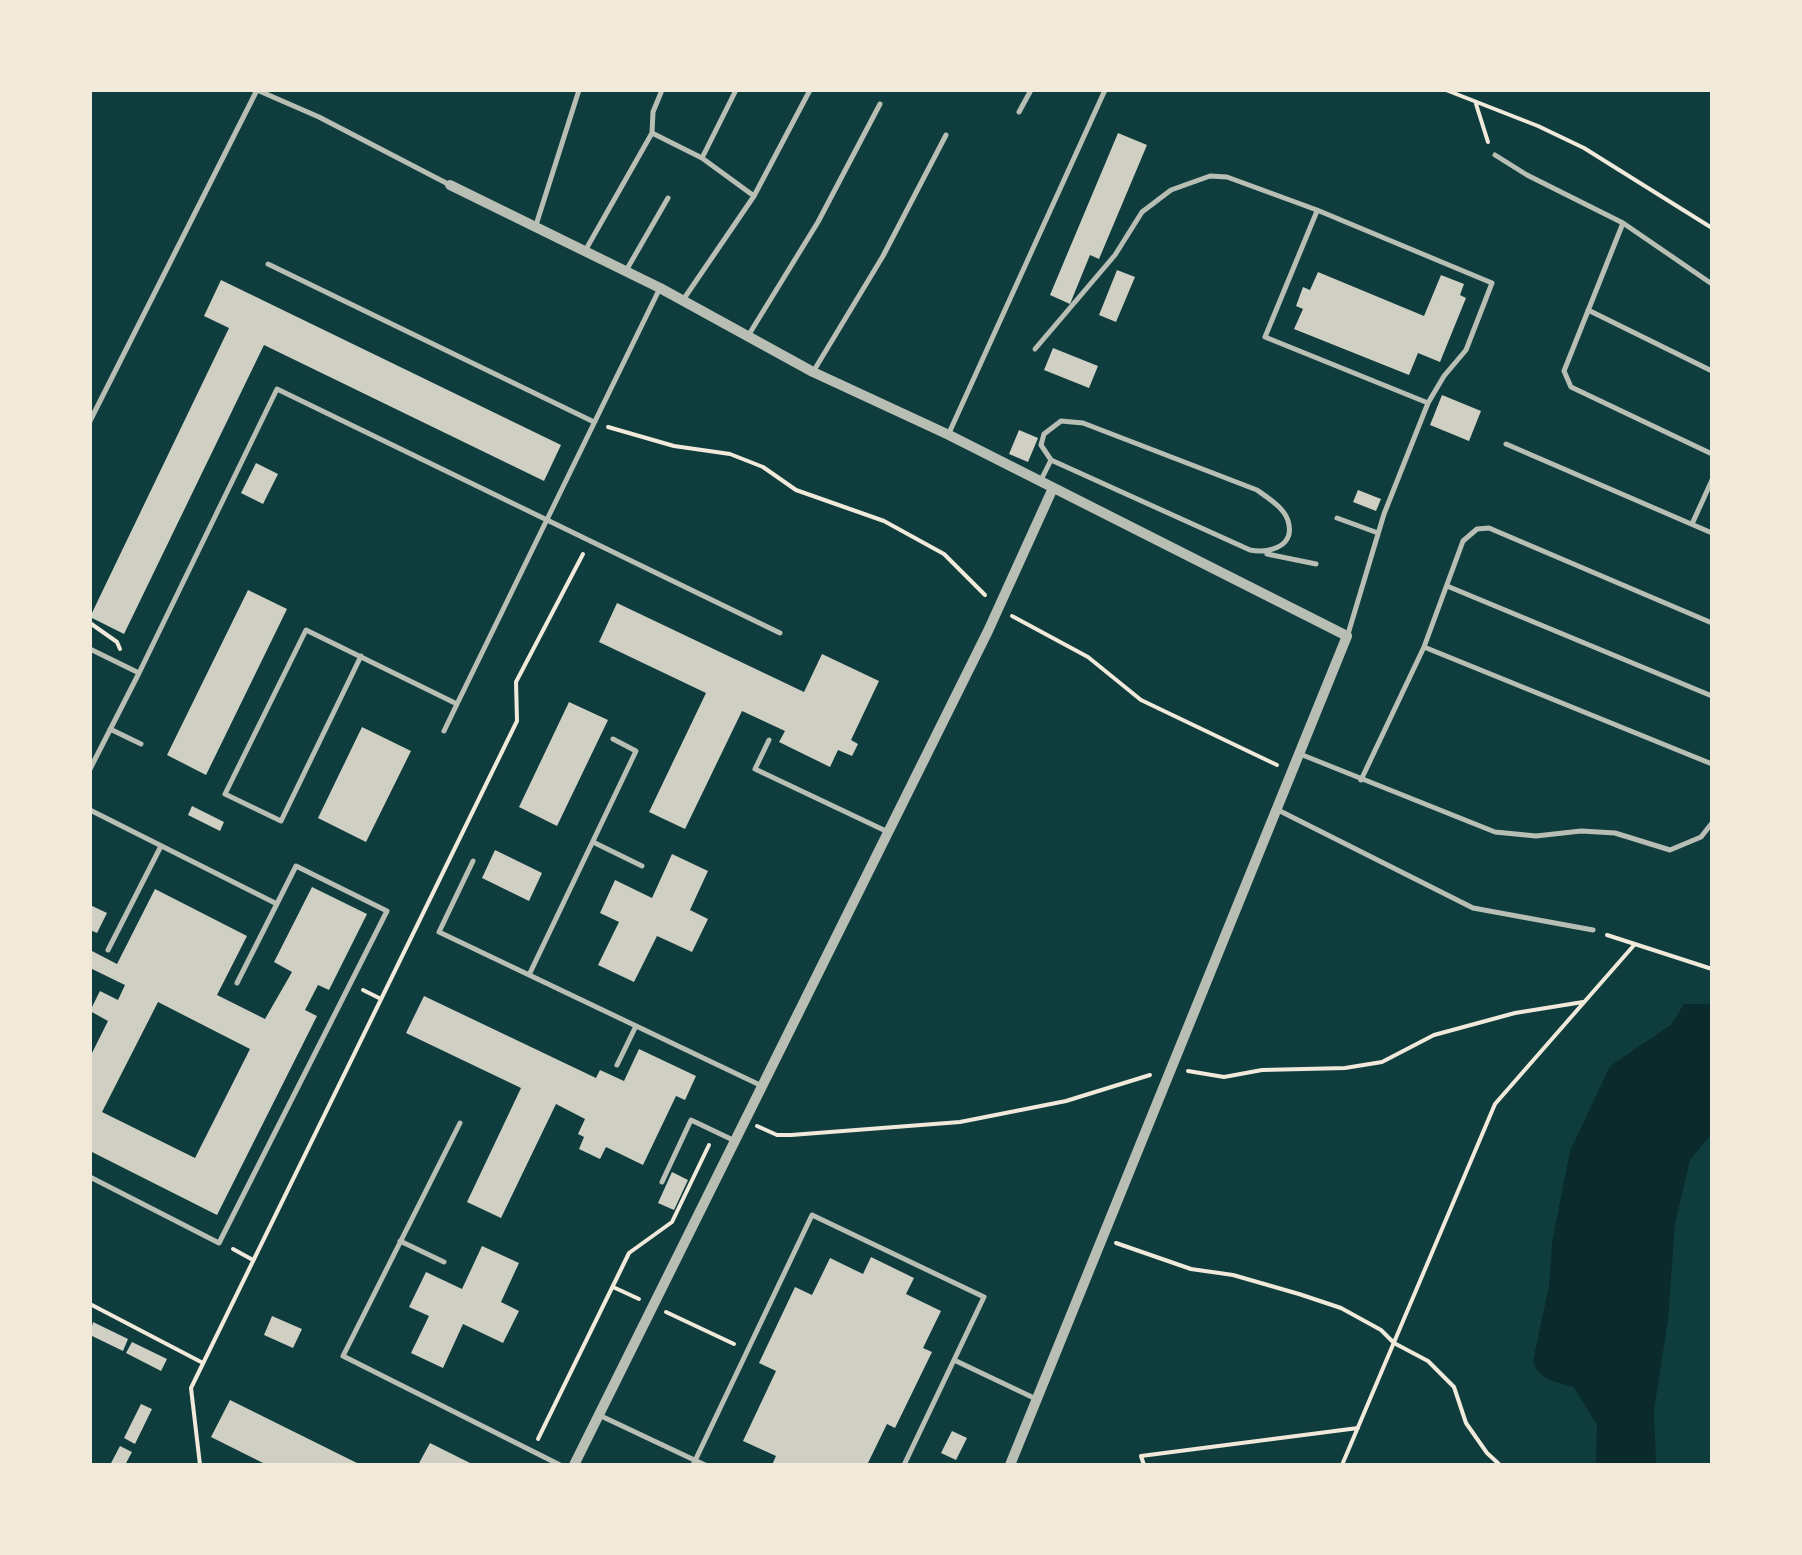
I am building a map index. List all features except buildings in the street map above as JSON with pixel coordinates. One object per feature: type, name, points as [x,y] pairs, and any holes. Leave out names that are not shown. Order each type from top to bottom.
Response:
[{"type":"street","points":[[450,185],[660,288],[813,372],[948,434],[1348,636],[1010,1465]]},
{"type":"street","points":[[574,1465],[998,609],[1053,488]]},
{"type":"lane","points":[[90,421],[257,90],[319,117],[450,185]]},
{"type":"lane","points":[[536,227],[580,90]]},
{"type":"lane","points":[[586,251],[652,134],[653,112],[662,90]]},
{"type":"lane","points":[[702,158],[736,90]]},
{"type":"lane","points":[[683,300],[754,196],[810,90]]},
{"type":"lane","points":[[1019,112],[1031,90]]},
{"type":"lane","points":[[948,434],[1105,90]]},
{"type":"lane","points":[[748,336],[818,222],[880,104]]},
{"type":"lane","points":[[652,134],[702,158],[754,196]]},
{"type":"lane","points":[[813,372],[883,256],[946,135]]},
{"type":"lane","points":[[1495,155],[1623,223],[1712,284]]},
{"type":"lane","points":[[1034,349],[1115,255],[1142,212],[1186,182],[1210,176],[1227,177],[1317,210],[1492,283],[1466,350],[1428,403],[1378,534],[1348,636]]},
{"type":"lane","points":[[626,271],[668,198]]},
{"type":"lane","points":[[1317,210],[1266,337],[1428,403]]},
{"type":"lane","points":[[1623,223],[1564,371],[1571,387],[1712,454]]},
{"type":"lane","points":[[268,264],[594,422]]},
{"type":"lane","points":[[444,731],[660,288]]},
{"type":"lane","points":[[1588,310],[1712,371]]},
{"type":"lane","points":[[90,769],[277,389],[780,633]]},
{"type":"lane","points":[[1264,553],[1278,548],[1287,539],[1290,526],[1274,502],[1256,490],[1082,424],[1061,422],[1044,434],[1041,445],[1050,460],[1250,550],[1264,553],[1316,564]]},
{"type":"lane","points":[[1506,444],[1712,533]]},
{"type":"lane","points":[[1040,482],[1050,460]]},
{"type":"lane","points":[[1692,524],[1712,480]]},
{"type":"lane","points":[[1337,518],[1378,534]]},
{"type":"lane","points":[[1361,780],[1424,648],[1463,541],[1476,529],[1490,528],[1712,623]]},
{"type":"lane","points":[[1446,586],[1712,696]]},
{"type":"lane","points":[[361,656],[281,821],[226,794],[306,630],[361,656],[458,704]]},
{"type":"lane","points":[[90,648],[139,672]]},
{"type":"lane","points":[[1424,648],[1712,764]]},
{"type":"lane","points":[[110,729],[141,744]]},
{"type":"lane","points":[[529,975],[636,751],[612,739]]},
{"type":"lane","points":[[769,740],[755,769],[888,832]]},
{"type":"lane","points":[[1300,754],[1495,832],[1536,836],[1582,831],[1615,834],[1670,850],[1701,836],[1712,823]]},
{"type":"lane","points":[[90,810],[277,904]]},
{"type":"lane","points":[[1278,810],[1473,908],[1592,930]]},
{"type":"lane","points":[[592,842],[642,866]]},
{"type":"lane","points":[[108,950],[161,846]]},
{"type":"lane","points":[[473,861],[440,932],[762,1086]]},
{"type":"lane","points":[[90,1178],[220,1242],[386,912],[296,866],[237,983]]},
{"type":"lane","points":[[617,1065],[636,1026]]},
{"type":"lane","points":[[662,1182],[691,1120],[733,1140]]},
{"type":"lane","points":[[460,1123],[343,1356],[560,1465]]},
{"type":"lane","points":[[694,1463],[812,1215],[984,1297],[904,1465]]},
{"type":"lane","points":[[400,1241],[444,1262]]},
{"type":"lane","points":[[954,1360],[1037,1400]]},
{"type":"lane","points":[[599,1414],[704,1465]]},
{"type":"path","points":[[1446,90],[1584,148],[1712,228]]},
{"type":"path","points":[[1475,101],[1484,136],[1495,155]]},
{"type":"path","points":[[594,422],[674,446],[730,454],[763,467],[796,490],[884,521],[944,554],[998,609],[1088,657],[1141,700],[1293,772]]},
{"type":"path","points":[[200,1465],[191,1388],[517,721],[516,682],[590,541]]},
{"type":"path","points":[[1592,930],[1712,969]]},
{"type":"path","points":[[1342,1465],[1495,1104],[1635,944]]},
{"type":"path","points":[[350,984],[381,999]]},
{"type":"path","points":[[532,1451],[630,1253],[672,1222],[715,1132]]},
{"type":"path","points":[[1102,1240],[1134,1246],[1191,1269],[1232,1274],[1341,1308],[1382,1330],[1394,1343],[1428,1361],[1454,1386],[1466,1423],[1500,1465]]},
{"type":"path","points":[[220,1242],[253,1260]]},
{"type":"path","points":[[613,1286],[747,1350]]},
{"type":"path","points":[[90,1304],[203,1363]]},
{"type":"path","points":[[1144,1465],[1141,1456],[1358,1428]]},
{"type":"water","points":[[1684,1004],[1712,1004],[1712,1133],[1690,1160],[1675,1223],[1668,1320],[1654,1410],[1656,1465],[1596,1465],[1597,1425],[1574,1387],[1544,1376],[1533,1361],[1549,1286],[1552,1243],[1570,1151],[1610,1066],[1671,1025]]}]
